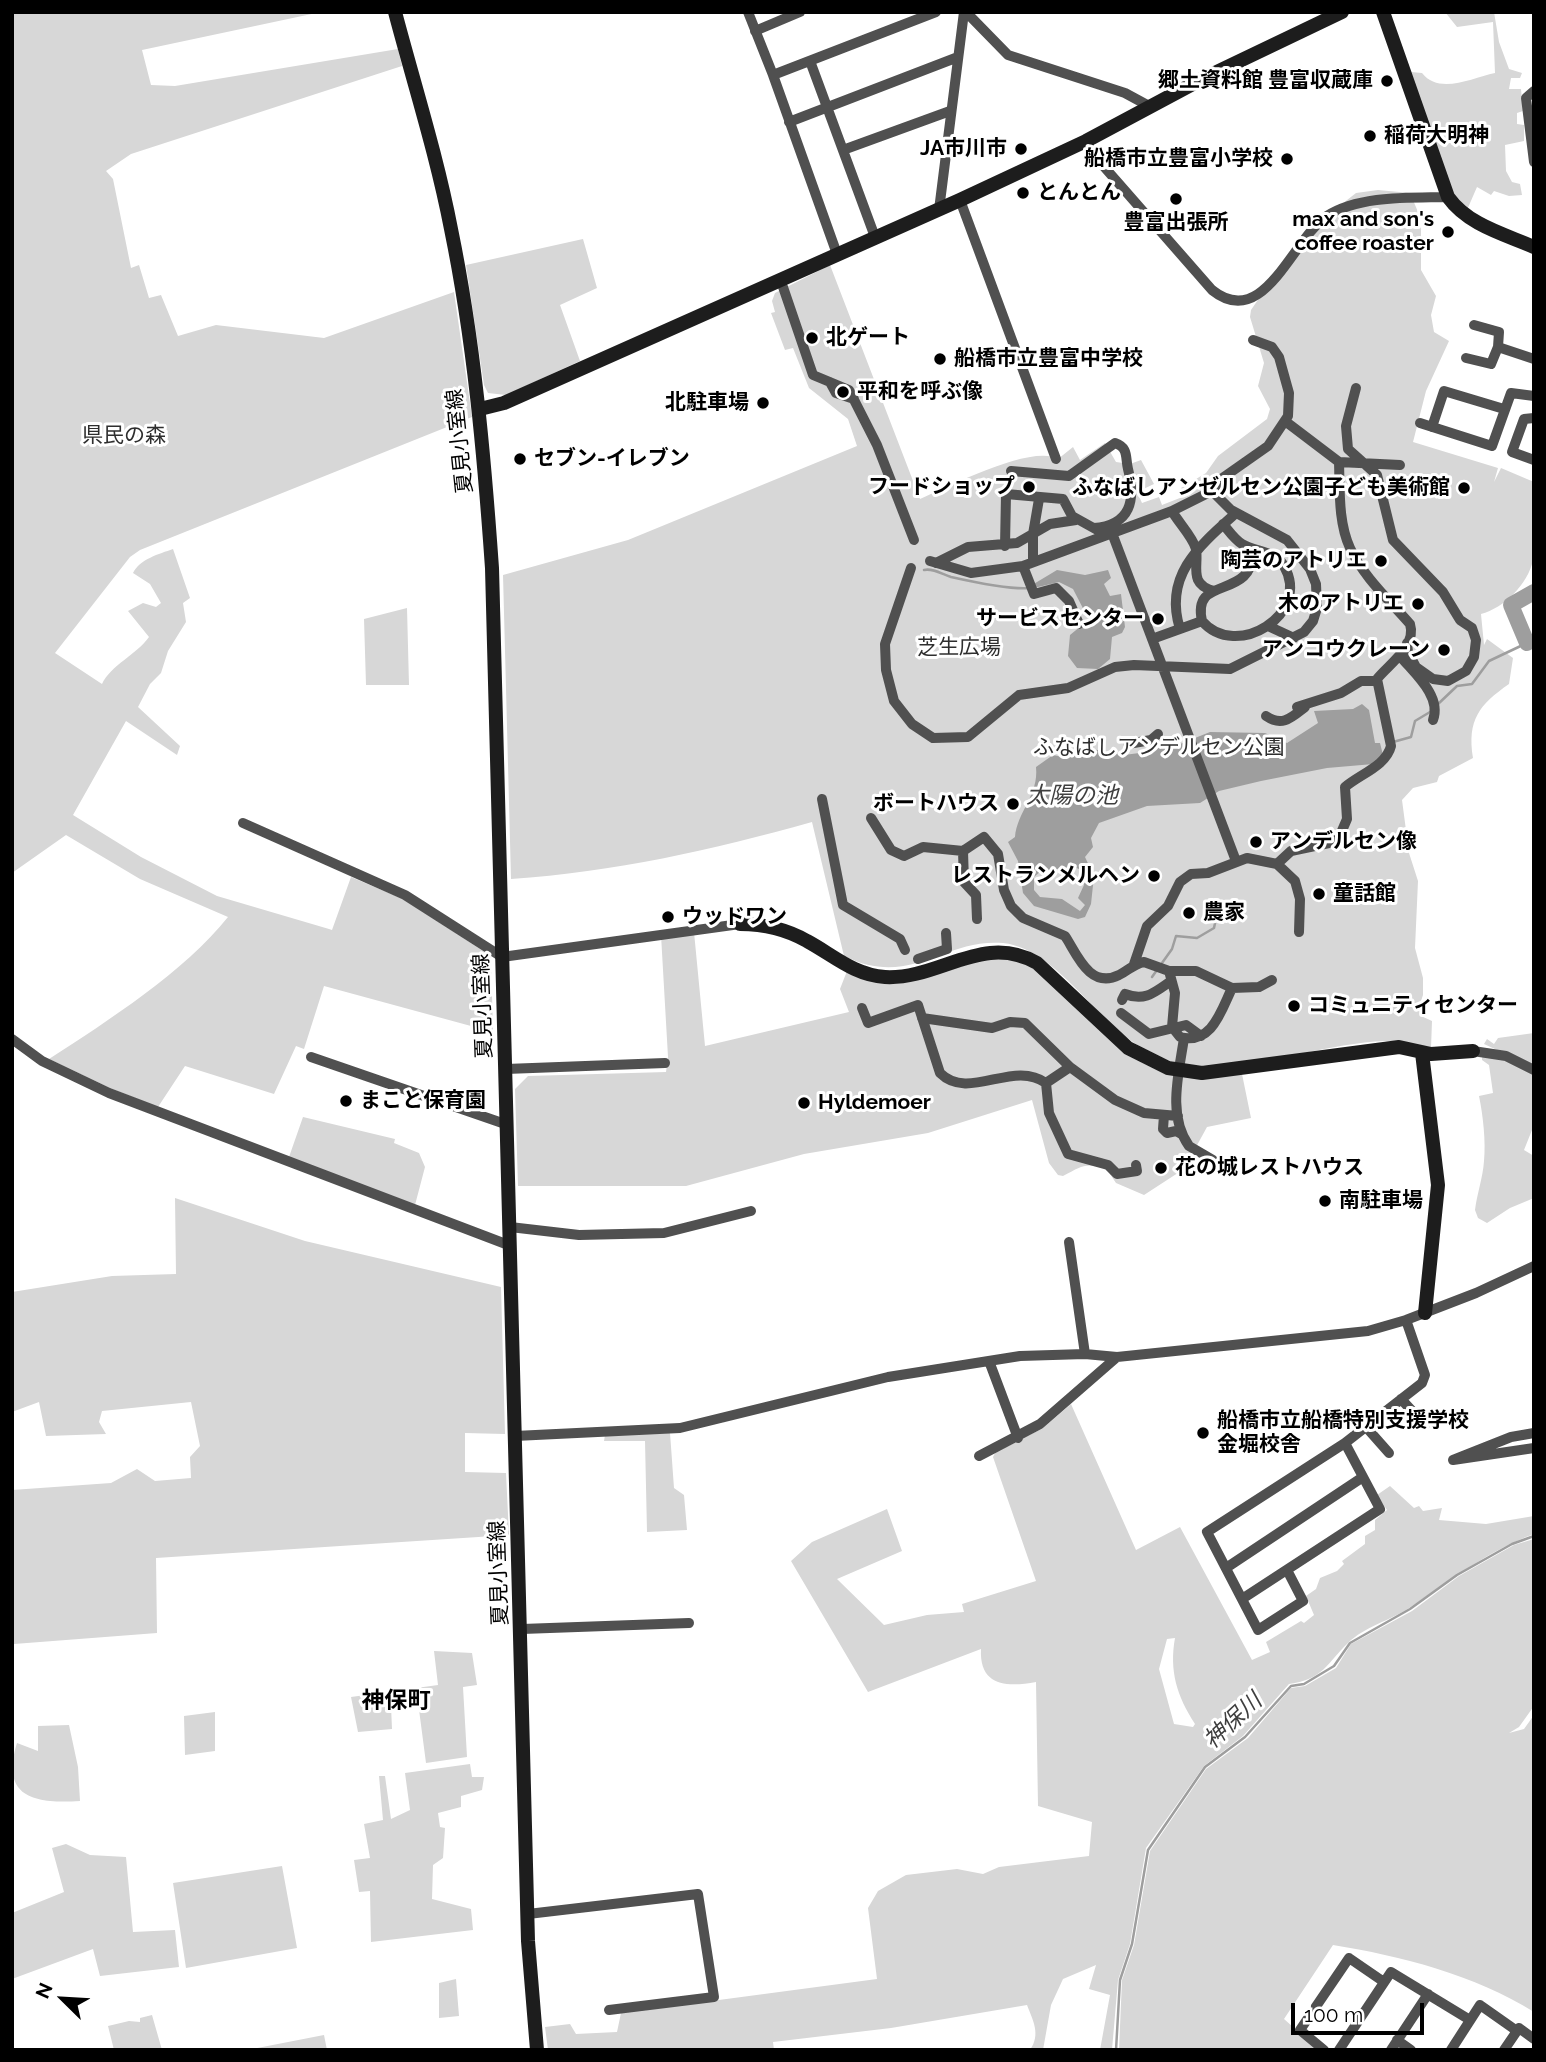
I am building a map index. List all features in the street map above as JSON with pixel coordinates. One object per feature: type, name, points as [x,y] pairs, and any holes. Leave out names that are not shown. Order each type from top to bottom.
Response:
[{"type":"street","name":"夏見小室線","points":[[395,12],[451,226],[480,409],[495,620],[528,1914],[537,2050]]},
{"type":"street","points":[[748,12],[837,254]]},
{"type":"street","points":[[755,31],[800,12]]},
{"type":"street","points":[[773,75],[936,12]]},
{"type":"street","points":[[939,210],[965,12]]},
{"type":"street","points":[[965,12],[1008,55],[1125,93],[1149,106]]},
{"type":"street","points":[[480,409],[504,403],[939,210],[1086,141],[1149,106],[1342,12]]},
{"type":"street","points":[[1383,12],[1448,197],[1457,210],[1471,219],[1534,247]]},
{"type":"street","points":[[789,122],[958,57]]},
{"type":"street","points":[[810,61],[876,237]]},
{"type":"street","points":[[1534,91],[1526,98],[1534,162]]},
{"type":"street","points":[[843,150],[950,111]]},
{"type":"street","points":[[1086,141],[1092,153],[1212,290],[1236,302],[1255,298],[1325,217],[1345,208],[1373,202],[1448,197]]},
{"type":"street","points":[[960,200],[1056,459]]},
{"type":"street","points":[[783,287],[813,374],[845,386],[854,399],[877,445],[914,540]]},
{"type":"street","points":[[1466,358],[1491,364],[1498,347],[1499,332],[1474,325]]},
{"type":"street","points":[[1236,860],[1152,639],[1108,534],[1076,520],[1051,524],[1005,546],[968,548],[933,562],[971,573],[1028,564],[1108,534],[1171,511],[1212,491],[1221,479],[1268,446],[1285,421],[1290,400],[1279,357],[1272,347],[1253,340]]},
{"type":"street","points":[[1498,347],[1534,359]]},
{"type":"street","points":[[1356,388],[1346,426],[1348,449],[1375,470],[1389,531],[1400,550],[1443,592],[1460,620],[1472,628],[1476,640],[1474,657],[1466,671],[1448,681],[1433,679],[1416,667],[1408,652],[1407,643]]},
{"type":"street","points":[[1432,427],[1444,391],[1504,409]]},
{"type":"street","points":[[1420,423],[1492,446],[1509,396],[1514,391],[1534,396]]},
{"type":"street","points":[[1534,418],[1524,419],[1512,452],[1534,460]]},
{"type":"street","points":[[1285,421],[1339,462],[1400,465]]},
{"type":"street","points":[[1011,471],[1069,476],[1107,447],[1115,443],[1120,445],[1127,455],[1133,501],[1125,513],[1112,524],[1094,528]]},
{"type":"street","points":[[1266,716],[1276,722],[1285,722],[1301,707],[1341,693],[1361,681],[1377,681],[1400,656],[1412,631],[1410,624],[1358,563],[1349,545],[1342,521],[1339,462]]},
{"type":"street","points":[[911,568],[888,633],[886,670],[894,701],[901,712],[933,738],[968,737],[981,729],[1008,701],[1026,692],[1068,688],[1115,667],[1230,669],[1294,638],[1310,625],[1317,608],[1316,584],[1302,556],[1272,530],[1236,513],[1212,491]]},
{"type":"street","points":[[1005,546],[1006,494],[1063,499],[1076,520]]},
{"type":"street","points":[[1039,499],[1028,564],[1034,594],[1056,588],[1064,593],[1079,624]]},
{"type":"street","points":[[1171,511],[1196,550],[1194,565],[1198,578],[1206,588],[1214,591]]},
{"type":"street","points":[[1180,629],[1175,611],[1176,590],[1196,550],[1236,513]]},
{"type":"street","points":[[1223,524],[1235,539],[1277,558],[1284,565],[1290,593],[1280,617],[1268,626],[1249,633],[1227,635],[1211,629],[1202,621],[1201,607],[1204,599],[1243,577],[1256,550]]},
{"type":"street","points":[[1284,565],[1302,556]]},
{"type":"street","points":[[1152,639],[1202,621]]},
{"type":"street","points":[[1268,626],[1294,638]]},
{"type":"street","points":[[1400,656],[1433,698],[1436,710],[1433,720]]},
{"type":"street","points":[[1277,864],[1301,847],[1322,845],[1335,839],[1347,819],[1345,787],[1381,762],[1389,752],[1391,746],[1377,681]]},
{"type":"street","points":[[1128,744],[1151,740],[1158,734]]},
{"type":"street","points":[[822,799],[844,905],[904,943]]},
{"type":"street","points":[[871,818],[891,850],[904,856],[923,847],[963,851],[984,837],[998,854],[1004,890],[1018,914],[1065,936],[1077,961],[1084,968],[1098,975],[1113,977],[1134,964],[1152,962]]},
{"type":"street","points":[[243,823],[405,895],[502,957],[740,924],[786,931],[857,970],[887,977],[907,975],[989,951],[1025,957],[1037,963],[1128,1048],[1176,1070],[1212,1073],[1399,1048],[1422,1053],[1474,1051],[1506,1056],[1534,1070]]},
{"type":"street","points":[[963,851],[964,882],[976,895],[977,919]]},
{"type":"street","points":[[1134,964],[1147,926],[1168,906],[1180,882],[1191,874],[1219,870],[1236,860],[1255,858],[1277,864],[1294,881],[1298,890],[1298,932]]},
{"type":"street","points":[[918,959],[947,949],[946,933]]},
{"type":"street","points":[[1143,943],[1152,962],[1170,976],[1175,1001],[1172,1027]]},
{"type":"street","points":[[1113,977],[1123,997],[1136,998],[1146,997],[1170,976],[1196,971],[1232,988],[1259,987],[1272,980]]},
{"type":"street","points":[[1172,1027],[1184,1038],[1201,1036],[1216,1023],[1232,988]]},
{"type":"street","points":[[862,1008],[868,1023],[918,1004],[940,1073],[950,1082],[963,1084],[1026,1074],[1046,1083]]},
{"type":"street","points":[[1121,1013],[1149,1034],[1186,1025],[1201,1036]]},
{"type":"street","points":[[922,1018],[992,1028],[1010,1022],[1025,1023],[1070,1067],[1115,1100],[1144,1113],[1178,1116]]},
{"type":"street","points":[[1184,1038],[1177,1087],[1178,1116],[1189,1146],[1213,1160]]},
{"type":"street","points":[[12,1039],[43,1061],[109,1093],[511,1245]]},
{"type":"street","points":[[1422,1053],[1438,1185],[1425,1312]]},
{"type":"street","points":[[311,1058],[508,1125]]},
{"type":"street","points":[[506,1069],[665,1063]]},
{"type":"street","points":[[1046,1083],[1070,1067]]},
{"type":"street","points":[[1046,1083],[1049,1113],[1069,1153],[1108,1165],[1117,1174],[1137,1171],[1136,1165]]},
{"type":"street","points":[[1164,1115],[1163,1129],[1167,1133],[1176,1131],[1183,1135]]},
{"type":"street","points":[[510,1227],[579,1236],[664,1233],[751,1210]]},
{"type":"street","points":[[1069,1242],[1085,1354]]},
{"type":"street","points":[[515,1436],[680,1429],[888,1377],[1020,1356],[1085,1354],[1117,1357],[1368,1331],[1406,1320],[1531,1271]]},
{"type":"street","points":[[1287,1570],[1303,1601],[1258,1630],[1207,1532],[1345,1443],[1422,1383],[1425,1375],[1406,1320]]},
{"type":"street","points":[[979,1455],[1018,1438],[1081,1391],[1117,1357]]},
{"type":"street","points":[[989,1361],[1018,1438]]},
{"type":"street","points":[[1401,1399],[1425,1425]]},
{"type":"street","points":[[1366,1426],[1389,1453]]},
{"type":"street","points":[[1534,1433],[1511,1437],[1453,1460],[1534,1448]]},
{"type":"street","points":[[1242,1599],[1380,1509],[1345,1443]]},
{"type":"street","points":[[1226,1568],[1363,1477]]},
{"type":"street","points":[[522,1629],[689,1623]]},
{"type":"street","points":[[528,1914],[698,1894],[714,1997],[609,2010]]},
{"type":"street","points":[[1324,2050],[1300,2031],[1349,1958],[1384,1982]]},
{"type":"street","points":[[1339,2050],[1391,1972],[1470,2020]]},
{"type":"street","points":[[1411,2050],[1394,2045],[1428,1994]]},
{"type":"street","points":[[1451,2050],[1480,2006],[1517,2031]]},
{"type":"street","points":[[1504,2050],[1520,2028],[1534,2039]]},
{"type":"green space","name":"県民の森","points":[[12,12],[321,12],[142,50],[151,85],[175,86],[398,49],[402,66],[131,154],[106,171],[113,179],[131,268],[139,265],[149,298],[161,295],[178,336],[216,325],[324,338],[454,292],[472,417],[140,550],[130,557],[55,653],[102,684],[111,671],[149,637],[128,611],[143,603],[156,607],[161,603],[150,584],[133,573],[145,561],[173,549],[190,598],[183,603],[186,622],[168,651],[161,673],[150,684],[138,707],[180,746],[177,755],[126,721],[73,815],[141,857],[217,896],[332,930],[351,877],[403,899],[491,956],[493,1032],[324,986],[304,1049],[296,1046],[274,1094],[185,1066],[158,1107],[49,1059],[168,976],[228,917],[140,879],[66,835],[12,873]]},
{"type":"green space","points":[[1445,12],[1494,12],[1499,42],[1509,69],[1522,73],[1520,78],[1511,78],[1509,89],[1521,89],[1523,111],[1517,113],[1517,124],[1524,125],[1524,141],[1505,145],[1506,171],[1512,182],[1520,184],[1522,195],[1509,196],[1494,191],[1491,195],[1477,187],[1467,210],[1452,195],[1411,72],[1422,73],[1429,80],[1447,84],[1495,73],[1493,22],[1457,27]]},
{"type":"green space","name":"ふなばしアンデルセン公園","points":[[1378,190],[1410,193],[1421,219],[1421,270],[1436,296],[1431,315],[1434,332],[1449,341],[1426,391],[1413,442],[1498,468],[1494,482],[1501,468],[1534,482],[1535,542],[1530,569],[1514,594],[1481,614],[1484,645],[1487,639],[1513,658],[1509,684],[1490,699],[1474,723],[1473,758],[1439,776],[1437,782],[1413,788],[1402,800],[1409,853],[1418,881],[1415,948],[1423,978],[1423,995],[1419,1007],[1421,1016],[1432,1021],[1431,1048],[1385,1041],[1359,1043],[1249,1063],[1195,1065],[1170,1061],[1147,1051],[1105,1018],[1066,978],[1025,949],[1003,943],[982,943],[908,965],[868,965],[844,956],[812,822],[663,858],[587,871],[511,879],[503,575],[628,540],[857,446],[848,419],[809,388],[793,348],[785,350],[771,313],[775,312],[772,301],[775,293],[830,265],[920,499],[1010,462],[1029,457],[1046,456],[1058,459],[1073,447],[1080,460],[1105,443],[1116,462],[1130,464],[1141,460],[1154,484],[1137,492],[1142,503],[1159,497],[1162,505],[1185,496],[1181,488],[1206,473],[1218,456],[1267,419],[1270,409],[1258,386],[1264,363],[1250,317],[1251,310],[1285,260],[1342,204],[1356,193]]},
{"type":"green space","points":[[583,239],[597,288],[560,305],[580,361],[506,395],[488,393],[484,385],[466,265]]},
{"type":"green space","points":[[407,608],[409,685],[366,685],[364,619]]},
{"type":"green space","points":[[694,932],[705,1046],[849,1012],[840,989],[847,971],[866,979],[989,956],[1023,961],[1169,1073],[1200,1079],[1242,1074],[1251,1118],[1207,1127],[1184,1169],[1144,1195],[1116,1183],[1106,1168],[1088,1166],[1063,1176],[1058,1175],[1049,1163],[1032,1100],[928,1133],[804,1154],[686,1186],[518,1186],[515,1089],[528,1076],[666,1072],[668,1057],[661,935]]},
{"type":"green space","points":[[1534,1033],[1534,1067],[1484,1044],[1487,1039],[1494,1044],[1498,1038]]},
{"type":"green space","points":[[1482,1055],[1506,1059],[1534,1073],[1534,1125],[1524,1150],[1534,1156],[1534,1198],[1510,1208],[1487,1223],[1478,1218],[1475,1210],[1485,1154],[1479,1096],[1493,1093],[1489,1065],[1482,1060]]},
{"type":"green space","points":[[303,1117],[395,1139],[394,1143],[419,1153],[425,1167],[415,1205],[289,1157]]},
{"type":"green space","points":[[175,1198],[305,1241],[501,1287],[505,1434],[465,1433],[465,1472],[506,1473],[509,1535],[156,1558],[157,1633],[14,1644],[12,1490],[111,1483],[137,1469],[155,1481],[191,1478],[190,1457],[200,1446],[191,1402],[102,1411],[99,1422],[106,1434],[46,1436],[39,1402],[12,1412],[12,1292],[112,1276],[176,1274]]},
{"type":"green space","points":[[1071,1404],[1136,1550],[1180,1527],[1252,1660],[1270,1652],[1266,1642],[1314,1615],[1306,1596],[1316,1589],[1320,1578],[1337,1571],[1344,1564],[1342,1561],[1365,1544],[1365,1536],[1375,1530],[1375,1520],[1387,1510],[1377,1495],[1390,1486],[1414,1508],[1419,1506],[1423,1511],[1442,1508],[1439,1520],[1486,1524],[1534,1516],[1534,1534],[1485,1558],[1409,1608],[1354,1637],[1324,1669],[1310,1679],[1289,1684],[1243,1736],[1204,1766],[1146,1848],[1130,1944],[1118,1980],[1112,2050],[1100,2050],[1110,1995],[1089,1989],[1096,1965],[1063,1979],[1051,2005],[1043,2050],[1030,2050],[1035,2033],[1027,2005],[891,2028],[773,2042],[774,2050],[548,2050],[545,2027],[570,2024],[576,2034],[617,2032],[621,2013],[877,1979],[868,1908],[878,1891],[906,1875],[957,1869],[983,1874],[999,1867],[1089,1856],[1092,1822],[1038,1806],[1036,1682],[997,1682],[985,1671],[981,1649],[868,1692],[791,1561],[812,1542],[887,1509],[902,1551],[837,1579],[884,1625],[927,1615],[964,1612],[962,1604],[1036,1581],[993,1457],[995,1453],[1043,1428]],"holes":[[[1175,1638],[1173,1650],[1176,1683],[1195,1724],[1193,1727],[1174,1724],[1159,1669],[1167,1639]]]},
{"type":"green space","points":[[670,1433],[674,1488],[684,1495],[687,1530],[647,1532],[645,1441],[604,1441],[605,1435]]},
{"type":"green space","points":[[1534,1539],[1534,1706],[1519,1727],[1509,1733],[1524,1729],[1534,1715],[1534,2012],[1462,1977],[1411,1961],[1333,1945],[1284,2019],[1319,2050],[1119,2050],[1122,1980],[1134,1945],[1150,1851],[1206,1769],[1248,1738],[1291,1688],[1305,1686],[1336,1668],[1351,1644],[1412,1611],[1459,1576],[1514,1545]]},
{"type":"green space","points":[[434,1651],[472,1653],[477,1685],[463,1687],[467,1757],[426,1763],[418,1702],[391,1706],[392,1729],[358,1732],[351,1697],[438,1685]]},
{"type":"green space","points":[[215,1712],[215,1751],[185,1755],[184,1716]]},
{"type":"green space","points":[[69,1725],[78,1767],[80,1801],[48,1801],[25,1793],[17,1786],[13,1775],[17,1743],[38,1751],[38,1726]]},
{"type":"green space","points":[[470,1764],[472,1777],[484,1777],[482,1790],[461,1796],[461,1807],[438,1813],[440,1827],[445,1828],[443,1858],[433,1865],[432,1899],[471,1909],[473,1930],[371,1942],[370,1891],[359,1892],[354,1860],[370,1858],[364,1824],[383,1820],[379,1776],[385,1776],[391,1819],[410,1810],[405,1773]]},
{"type":"green space","points":[[66,1844],[90,1855],[126,1857],[133,1932],[175,1930],[179,1967],[100,1976],[93,1949],[12,1979],[12,1913],[64,1892],[52,1848]]},
{"type":"green space","points":[[282,1866],[297,1948],[186,1968],[173,1883]]},
{"type":"green space","points":[[456,1979],[459,2016],[439,2018],[439,1983]]},
{"type":"green space","points":[[152,2015],[162,2050],[114,2050],[108,2026],[129,2021],[140,2022],[140,2018]]},
{"type":"green space","points":[[324,2035],[327,2050],[247,2050]]},
{"type":"water","points":[[1057,570],[1085,575],[1108,570],[1111,578],[1104,584],[1110,596],[1121,594],[1125,627],[1122,633],[1112,637],[1110,659],[1098,669],[1077,668],[1068,656],[1070,635],[1081,626],[1095,625],[1088,618],[1073,589],[1059,582],[1034,588],[1032,585]]},
{"type":"water","name":"太陽の池","points":[[1362,704],[1369,710],[1375,743],[1380,743],[1385,763],[1327,768],[1261,781],[1219,791],[1200,803],[1147,806],[1099,823],[1091,838],[1093,847],[1085,857],[1094,876],[1091,904],[1085,917],[1078,919],[1034,906],[1023,893],[1018,861],[1008,842],[1015,837],[1031,795],[1036,767],[1053,755],[1067,758],[1087,748],[1124,755],[1147,752],[1163,743],[1180,744],[1210,732],[1265,733],[1287,743],[1318,723],[1314,711],[1353,709]],"holes":[[[1074,867],[1079,869],[1084,885],[1078,898],[1085,905],[1080,911],[1062,899],[1040,897],[1034,890],[1034,877],[1041,871]]]},
{"type":"waterway","points":[[924,570],[990,585],[1030,588]]},
{"type":"waterway","points":[[1527,643],[1511,605],[1534,592]]},
{"type":"waterway","points":[[1437,705],[1457,686],[1472,684],[1489,661],[1527,643]]},
{"type":"waterway","points":[[1393,742],[1411,737],[1415,721],[1430,712]]},
{"type":"waterway","points":[[1152,977],[1172,949],[1176,936],[1197,938],[1214,928],[1219,904]]},
{"type":"waterway","name":"神保川","points":[[1116,2050],[1120,1980],[1132,1944],[1148,1850],[1205,1767],[1245,1737],[1291,1686],[1304,1684],[1334,1666],[1350,1643],[1410,1609],[1457,1575],[1512,1544],[1534,1536]]},
{"type":"place","name":"郷土資料館 豊富収蔵庫","points":[[1387,81]]},
{"type":"place","name":"稲荷大明神","points":[[1370,136]]},
{"type":"place","name":"JA市川市","points":[[1021,149]]},
{"type":"place","name":"船橋市立豊富小学校","points":[[1287,159]]},
{"type":"place","name":"とんとん","points":[[1023,193]]},
{"type":"place","name":"豊富出張所","points":[[1176,199]]},
{"type":"place","name":"max and son's coffee roaster","points":[[1448,232]]},
{"type":"place","name":"北ゲート","points":[[812,338]]},
{"type":"place","name":"船橋市立豊富中学校","points":[[940,359]]},
{"type":"place","name":"平和を呼ぶ像","points":[[843,392]]},
{"type":"place","name":"北駐車場","points":[[763,403]]},
{"type":"place","name":"セブン-イレブン","points":[[520,459]]},
{"type":"place","name":"フードショップ","points":[[1029,487]]},
{"type":"place","name":"ふなばしアンゼルセン公園子ども美術館","points":[[1464,488]]},
{"type":"place","name":"陶芸のアトリエ","points":[[1381,561]]},
{"type":"place","name":"木のアトリエ","points":[[1418,604]]},
{"type":"place","name":"サービスセンター","points":[[1158,619]]},
{"type":"place","name":"アンコウクレーン","points":[[1444,650]]},
{"type":"place","name":"ボートハウス","points":[[1013,804]]},
{"type":"place","name":"アンデルセン像","points":[[1256,842]]},
{"type":"place","name":"レストランメルヘン","points":[[1154,876]]},
{"type":"place","name":"童話館","points":[[1319,894]]},
{"type":"place","name":"農家","points":[[1189,913]]},
{"type":"place","name":"ウッドワン","points":[[668,917]]},
{"type":"place","name":"コミュニティセンター","points":[[1294,1006]]},
{"type":"place","name":"まこと保育園","points":[[346,1101]]},
{"type":"place","name":"Hyldemoer","points":[[804,1103]]},
{"type":"place","name":"花の城レストハウス","points":[[1161,1168]]},
{"type":"place","name":"南駐車場","points":[[1325,1201]]},
{"type":"place","name":"船橋市立船橋特別支援学校 金堀校舎","points":[[1203,1433]]},
{"type":"district","name":"神保町","points":[[396,1701]]},
{"type":"park label","name":"芝生広場","points":[[959,648]]}]
